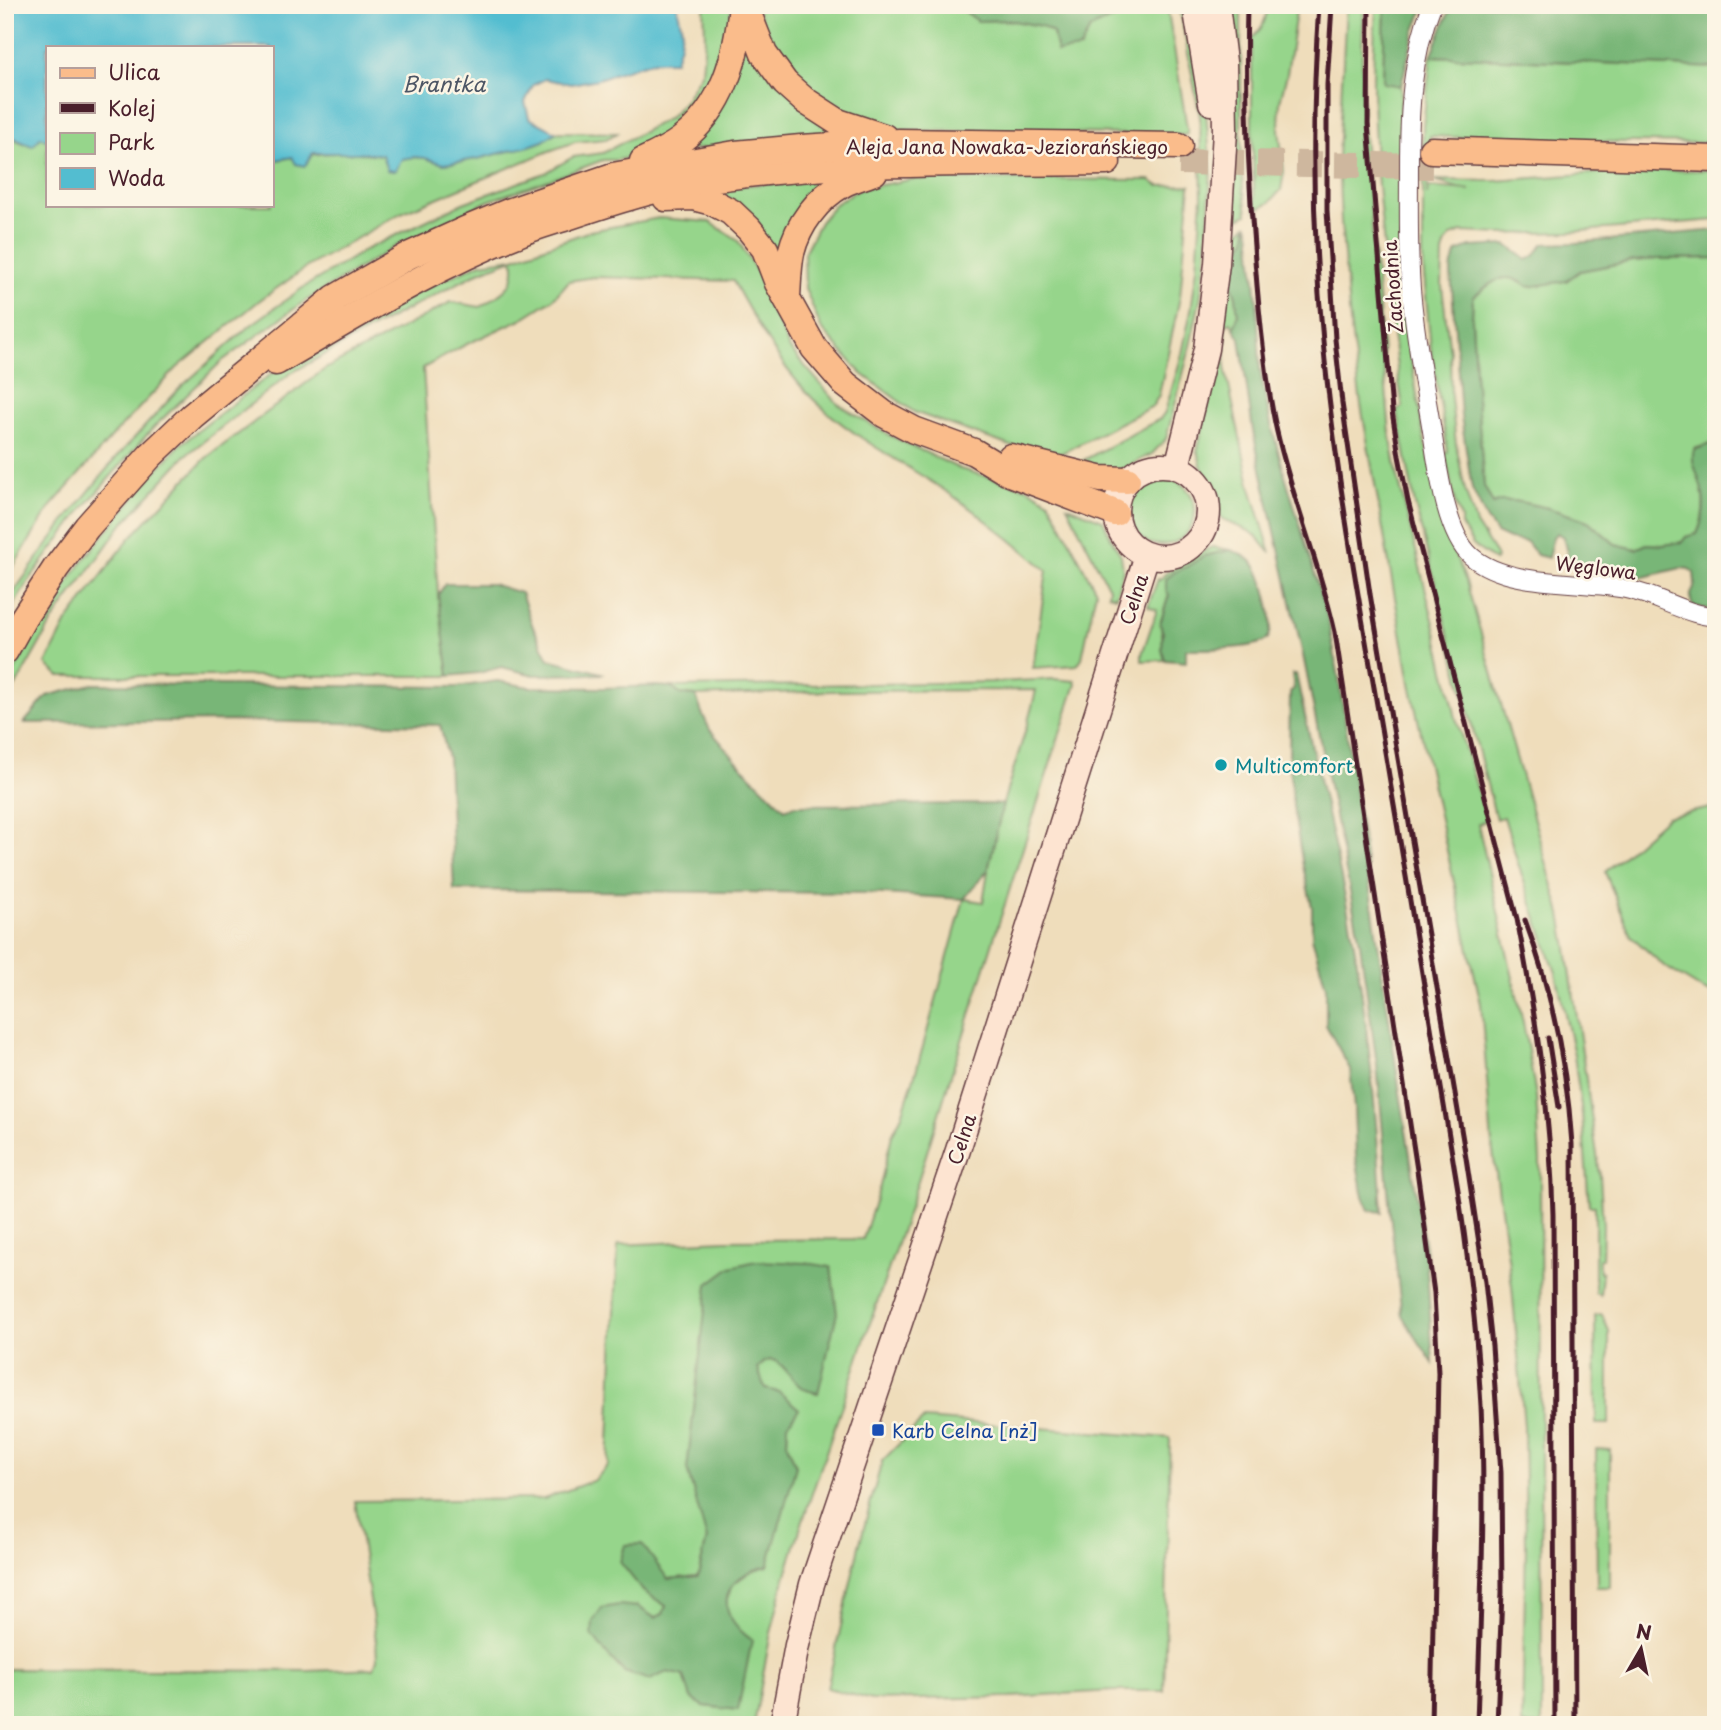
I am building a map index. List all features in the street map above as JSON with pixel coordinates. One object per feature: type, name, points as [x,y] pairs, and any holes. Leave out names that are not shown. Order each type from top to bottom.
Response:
[{"type":"main road","points":[[743,5],[764,54],[785,83],[804,100],[838,122],[899,153]]},
{"type":"main road","points":[[614,189],[683,139],[712,107],[727,78],[739,34],[743,5]]},
{"type":"main road","name":"Aleja Jana Nowaka-Jeziorańskiego","points":[[5,651],[56,568],[87,527],[150,456],[192,416],[274,364],[435,271],[614,189],[734,154],[801,148],[899,153],[1179,154]]},
{"type":"main road","points":[[786,297],[792,250],[806,219],[824,197],[899,153]]},
{"type":"main road","points":[[1432,158],[1716,159]]},
{"type":"main road","points":[[614,189],[693,197],[712,202],[731,212],[750,229],[765,249],[778,283],[814,348],[845,384],[863,399],[914,430],[974,453],[1007,471],[1115,513]]},
{"type":"main road","points":[[974,453],[1012,457],[1100,479],[1127,481]]},
{"type":"street","points":[[1195,5],[1208,79],[1221,201]]},
{"type":"street","points":[[1177,467],[1206,349],[1217,264],[1225,131],[1224,62],[1217,5]]},
{"type":"street","name":"Zachodnia","points":[[1432,5],[1415,64],[1409,129],[1412,291],[1422,369],[1444,496],[1454,530],[1473,557]]},
{"type":"street","points":[[1155,465],[1177,467],[1196,480],[1203,490],[1208,504],[1207,524],[1201,537],[1185,551],[1163,558],[1147,555],[1130,545],[1122,536],[1115,513],[1118,495],[1135,473],[1155,465]]},
{"type":"street","name":"Celna","points":[[782,1725],[812,1584],[958,1150],[1147,555]]},
{"type":"street","name":"Węglowa","points":[[1473,557],[1493,569],[1537,581],[1609,586],[1716,617]]},
{"type":"green space","points":[[704,5],[731,5],[730,36],[699,113],[642,155],[603,160],[488,201],[400,244],[305,301],[222,361],[153,428],[84,507],[32,576],[5,619],[5,607],[18,586],[64,522],[115,459],[180,388],[247,328],[301,289],[367,249],[463,203],[545,173],[573,157],[603,153],[669,118],[685,100],[702,72]]},
{"type":"green space","points":[[756,5],[956,5],[978,21],[1009,20],[1041,26],[1053,33],[1057,52],[1090,29],[1109,20],[1139,12],[1139,5],[1167,5],[1188,134],[893,130],[825,108],[771,49]]},
{"type":"green space","points":[[956,5],[1139,5],[1139,12],[1108,20],[1090,29],[1080,49],[1057,52],[1053,33],[1041,26],[1009,20],[978,21]]},
{"type":"green space","points":[[1179,5],[1185,5],[1206,112],[1211,171],[1206,257],[1200,300],[1166,439],[1152,454],[1113,474],[1080,462],[1160,419],[1165,412],[1182,354],[1197,268],[1202,197],[1200,117]]},
{"type":"green space","points":[[1226,5],[1241,5],[1241,138],[1243,192],[1247,214],[1234,221],[1230,221]]},
{"type":"green space","points":[[1268,5],[1297,5],[1287,74],[1280,101],[1279,129],[1284,172],[1281,190],[1270,202],[1255,211],[1252,38],[1263,23]]},
{"type":"green space","points":[[1346,5],[1364,5],[1363,124],[1390,434],[1398,478],[1456,718],[1487,821],[1478,824],[1523,1022],[1536,1096],[1540,1160],[1542,1725],[1522,1725],[1526,1544],[1524,1426],[1512,1286],[1492,1145],[1481,1004],[1411,688],[1361,405],[1350,322],[1338,157]]},
{"type":"green space","points":[[1376,5],[1385,5],[1383,82],[1401,86],[1402,272],[1410,353],[1424,438],[1449,540],[1466,581],[1561,914],[1566,942],[1600,1175],[1603,1226],[1602,1259],[1599,1259],[1599,1272],[1602,1272],[1600,1295],[1595,1293],[1595,1206],[1589,1206],[1582,1114],[1574,1055],[1556,973],[1504,817],[1496,819],[1415,505],[1397,410],[1403,407],[1379,202],[1374,129]]},
{"type":"green space","points":[[1385,5],[1425,5],[1414,33],[1401,86],[1383,83]]},
{"type":"green space","points":[[1452,5],[1716,5],[1716,68],[1431,56]]},
{"type":"green space","points":[[745,42],[839,135],[686,150]]},
{"type":"green space","points":[[1431,56],[1716,68],[1716,143],[1430,136],[1427,195],[1428,187],[1470,190],[1431,180],[1495,181],[1622,171],[1716,170],[1716,220],[1569,232],[1462,232],[1451,236],[1446,243],[1442,286],[1456,444],[1465,490],[1476,524],[1496,555],[1495,561],[1473,545],[1461,525],[1445,454],[1448,452],[1431,349],[1423,264],[1423,126]]},
{"type":"green space","points":[[556,132],[617,133],[606,139],[575,142],[549,151],[401,213],[307,267],[260,300],[177,368],[118,430],[51,506],[5,580],[5,135],[23,144],[41,137],[46,140],[46,206],[273,206],[273,161],[326,154],[382,155],[387,170],[394,171],[402,159],[425,158],[444,164],[477,159],[543,141]]},
{"type":"green space","points":[[835,178],[783,269],[712,188]]},
{"type":"green space","points":[[914,179],[1150,180],[1159,186],[1190,185],[1180,297],[1159,395],[1153,406],[1062,453],[1022,450],[914,412],[861,373],[821,328],[805,288],[804,253],[820,222],[835,204],[859,189]]},
{"type":"green space","points":[[659,218],[710,222],[738,241],[759,275],[789,348],[838,404],[887,434],[960,469],[1028,488],[1049,501],[1096,591],[1082,658],[1077,665],[1033,668],[1047,570],[969,507],[868,442],[826,411],[785,367],[733,281],[594,277],[569,281],[553,299],[523,318],[423,368],[438,595],[449,676],[59,676],[46,664],[67,622],[129,539],[206,458],[325,369],[451,302],[480,307],[494,298],[510,283],[514,269],[513,259],[481,271],[291,373],[185,456],[120,527],[52,622],[5,705],[6,684],[82,562],[152,475],[180,445],[271,374],[416,292],[481,263],[514,258],[590,231]]},
{"type":"green space","points":[[1247,225],[1246,239],[1232,262],[1230,278],[1238,316],[1234,328],[1231,322],[1226,324],[1225,367],[1250,485],[1271,553],[1254,534],[1227,522],[1219,515],[1197,452],[1208,405],[1231,237]]},
{"type":"green space","points":[[1247,225],[1250,231],[1257,302],[1260,370],[1271,425],[1328,619],[1338,673],[1426,1254],[1433,1363],[1402,1316],[1377,1065],[1359,937],[1303,655],[1253,431],[1240,338],[1234,328],[1238,316],[1230,278],[1232,262],[1246,239]]},
{"type":"green space","points":[[1716,230],[1716,258],[1633,261],[1580,271],[1566,281],[1529,287],[1513,279],[1500,279],[1473,297],[1472,319],[1484,486],[1493,504],[1515,501],[1548,508],[1588,521],[1615,544],[1636,549],[1647,544],[1682,542],[1686,537],[1697,534],[1703,515],[1704,502],[1693,462],[1694,450],[1716,442],[1716,611],[1693,606],[1691,603],[1695,581],[1694,573],[1689,569],[1681,568],[1635,579],[1589,577],[1568,557],[1563,537],[1557,533],[1553,537],[1548,558],[1537,555],[1527,542],[1509,539],[1496,533],[1472,489],[1461,416],[1451,273],[1457,252],[1470,247],[1507,245],[1527,260],[1534,256],[1543,244]]},
{"type":"green space","points":[[1716,258],[1716,312],[1713,314],[1712,323],[1716,329],[1716,442],[1694,449],[1703,503],[1697,534],[1686,537],[1682,542],[1647,544],[1636,549],[1615,544],[1588,521],[1548,508],[1515,501],[1493,504],[1484,487],[1475,373],[1473,297],[1493,282],[1507,277],[1566,281],[1580,271],[1633,261]]},
{"type":"green space","points":[[1161,477],[1174,479],[1185,487],[1193,498],[1193,524],[1185,535],[1174,543],[1161,545],[1148,543],[1137,535],[1129,524],[1127,511],[1129,498],[1137,487],[1148,479]]},
{"type":"green space","points":[[1067,506],[1103,520],[1121,555],[1123,570],[1116,596],[1108,594],[1109,588]]},
{"type":"green space","points":[[1212,547],[1231,550],[1204,556],[1176,571],[1160,624],[1165,660],[1142,661],[1157,610],[1148,606],[1158,579],[1174,566]]},
{"type":"green space","points":[[1231,550],[1249,559],[1258,570],[1269,602],[1270,634],[1266,640],[1251,646],[1186,649],[1186,662],[1165,660],[1160,624],[1169,595],[1166,579],[1204,556]]},
{"type":"green space","points":[[445,584],[492,584],[521,593],[533,627],[549,659],[605,674],[534,675],[501,667],[479,673],[449,676],[438,595]]},
{"type":"green space","points":[[1292,674],[1296,674],[1353,938],[1372,1075],[1382,1212],[1369,1210],[1363,1196],[1356,1158],[1350,1069],[1326,1025],[1326,987],[1312,937],[1312,907],[1293,806],[1289,758],[1290,693],[1294,689]]},
{"type":"green space","points":[[1054,679],[1075,681],[1076,684],[910,1206],[783,1584],[754,1725],[5,1725],[5,1669],[309,1671],[374,1668],[377,1659],[376,1640],[355,1501],[544,1499],[595,1480],[608,1465],[618,1245],[726,1240],[863,1239],[880,1186],[892,1135],[902,1115],[917,1068],[964,899],[983,902],[1001,812],[1036,690],[831,691],[696,696],[680,694],[671,687]],"holes":[[[807,1263],[818,1393],[801,1387],[776,1361],[765,1362],[758,1369],[765,1389],[779,1392],[788,1424],[787,1444],[796,1466],[754,1569],[733,1584],[727,1598],[727,1610],[741,1632],[738,1710],[704,1706],[691,1698],[684,1676],[667,1672],[638,1607],[655,1618],[663,1614],[666,1605],[643,1591],[668,1579],[698,1576],[707,1539],[687,1469]]]},
{"type":"green space","points":[[498,681],[529,687],[671,687],[680,694],[696,696],[710,730],[742,767],[785,809],[795,805],[1003,804],[988,870],[964,899],[866,893],[454,890],[448,758],[440,725],[237,721],[24,723],[47,696],[92,684],[457,687]]},
{"type":"green space","points":[[1716,807],[1716,994],[1705,991],[1664,966],[1631,936],[1605,872],[1667,817]]},
{"type":"green space","points":[[756,1261],[831,1267],[837,1313],[818,1393],[801,1387],[776,1361],[764,1362],[758,1369],[765,1389],[779,1392],[799,1409],[788,1424],[787,1444],[796,1466],[768,1566],[740,1578],[727,1596],[731,1618],[752,1640],[738,1710],[704,1706],[691,1698],[684,1676],[667,1672],[650,1680],[624,1672],[592,1635],[593,1621],[602,1608],[619,1605],[638,1607],[655,1618],[663,1614],[666,1606],[643,1591],[620,1562],[625,1545],[642,1544],[668,1579],[698,1576],[707,1539],[687,1469],[708,1284],[731,1267]]},
{"type":"green space","points":[[1602,1315],[1609,1331],[1609,1424],[1596,1424],[1595,1316]]},
{"type":"green space","points":[[924,1419],[1170,1438],[1164,1691],[872,1700],[827,1688],[859,1546],[882,1461]]},
{"type":"green space","points":[[1596,1449],[1610,1450],[1610,1587],[1597,1587]]},
{"type":"water","name":"Brantka","points":[[5,5],[677,5],[682,30],[675,61],[653,61],[598,79],[571,84],[545,79],[533,85],[525,102],[529,118],[556,132],[529,146],[477,159],[444,164],[414,157],[402,159],[395,171],[387,170],[382,155],[368,153],[313,153],[305,166],[296,164],[292,157],[273,161],[273,46],[46,46],[46,140],[41,137],[33,146],[5,135]]},
{"type":"waterway","points":[[5,1723],[24,1725]]},
{"type":"tunnel","points":[[1179,162],[1432,166]]},
{"type":"railway","points":[[1247,5],[1251,196],[1262,342],[1281,449],[1335,632],[1434,1293],[1438,1373],[1431,1725]]},
{"type":"railway","points":[[1319,5],[1314,131],[1315,215],[1319,299],[1328,389],[1355,579],[1458,1190],[1475,1325],[1483,1486],[1477,1725]]},
{"type":"railway","points":[[1332,5],[1327,85],[1327,210],[1342,403],[1370,594],[1466,1158],[1492,1346],[1501,1473],[1502,1592],[1497,1725]]},
{"type":"railway","points":[[1369,5],[1368,124],[1392,411],[1399,456],[1408,501],[1517,919],[1546,1103],[1553,1215],[1555,1725]]},
{"type":"railway","points":[[1525,920],[1557,1030],[1572,1144],[1575,1725]]},
{"type":"railway","points":[[1548,1038],[1559,1107]]},
{"type":"place","name":"Multicomfort","points":[[1221,765]]},
{"type":"place","name":"Karb Celna [nż]","points":[[878,1430]]}]
